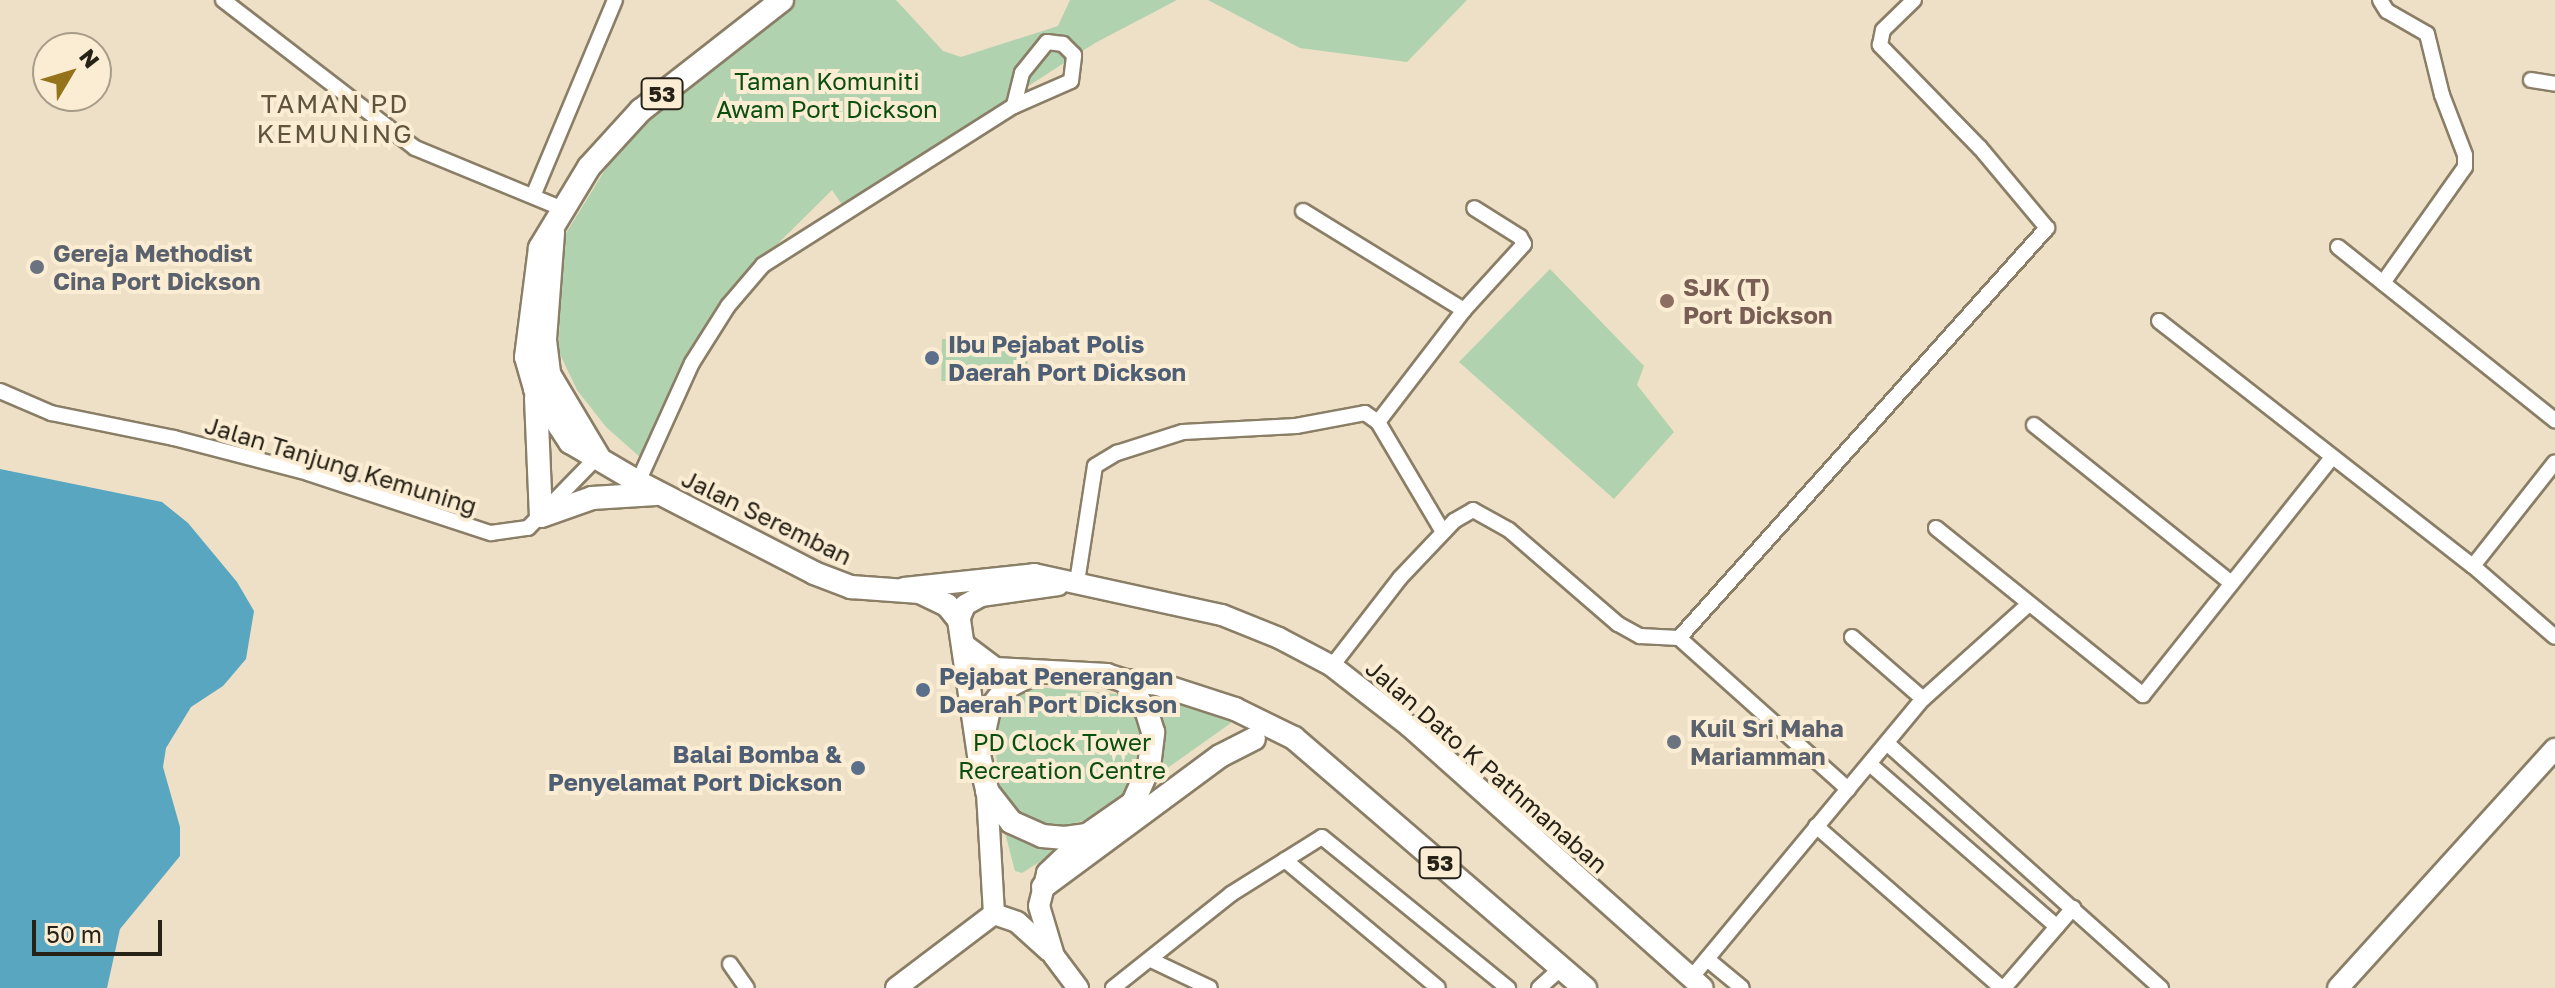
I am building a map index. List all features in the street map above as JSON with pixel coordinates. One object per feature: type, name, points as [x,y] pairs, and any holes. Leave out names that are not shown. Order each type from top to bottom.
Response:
[{"type":"main road","name":"Jalan Seremban","points":[[782,0],[632,119],[589,167],[563,209],[553,233],[540,248],[530,298],[526,357],[535,389],[570,442],[638,482],[814,573],[851,587],[929,595],[959,620]]},
{"type":"main road","name":"Jalan Seremban","points":[[553,233],[545,340],[549,374],[598,456]]},
{"type":"main road","points":[[535,389],[541,516],[592,498],[661,494]]},
{"type":"main road","points":[[959,620],[987,791],[998,810],[1026,831],[1065,838],[1087,835],[1214,748],[1254,739],[1294,738]]},
{"type":"main road","points":[[963,645],[995,669],[1107,675],[1125,681],[1147,712],[1153,732],[1149,767],[1133,803]]},
{"type":"main road","points":[[979,755],[989,710],[1007,687],[1037,672]]},
{"type":"main road","name":"53","points":[[1125,681],[1158,684],[1235,709],[1294,738],[1585,988]]},
{"type":"main road","points":[[1043,887],[1220,756],[1254,739]]},
{"type":"street","points":[[223,0],[415,148],[563,209]]},
{"type":"street","points":[[533,196],[615,0]]},
{"type":"street","points":[[1679,638],[2047,228],[1980,148],[1880,45],[1883,30],[1914,0]]},
{"type":"street","points":[[2380,0],[2387,11],[2427,34],[2442,95],[2465,155],[2465,167],[2383,283]]},
{"type":"street","points":[[638,482],[692,363],[728,306],[763,265],[1014,106],[1071,81],[1074,55],[1063,44],[1047,42],[1022,73],[1014,106]]},
{"type":"street","points":[[2531,80],[2555,84]]},
{"type":"street","points":[[1378,422],[1464,310],[1524,244],[1520,237],[1474,208]]},
{"type":"street","points":[[1303,211],[1464,310]]},
{"type":"street","points":[[2338,247],[2555,420]]},
{"type":"street","points":[[2159,321],[2473,566],[2555,637]]},
{"type":"street","name":"Jalan Tanjung Kemuning","points":[[0,391],[51,413],[174,438],[308,473],[473,530],[509,533],[528,528],[598,456]]},
{"type":"street","points":[[1077,582],[1095,466],[1117,453],[1183,432],[1296,426],[1365,413],[1378,422],[1443,532]]},
{"type":"street","points":[[2034,425],[2231,583]]},
{"type":"street","points":[[1936,528],[2143,695],[2332,457]]},
{"type":"street","points":[[2473,566],[2555,462]]},
{"type":"street","points":[[1332,666],[1443,532],[1473,510],[1490,517],[1618,624],[1640,636],[1679,638],[1848,789]]},
{"type":"street","name":"Jalan Dato K Pathmanaban","points":[[890,592],[1034,574],[1222,615],[1332,666],[1410,727],[1697,983]]},
{"type":"street","name":"Jalan Dato K Pathmanaban","points":[[959,620],[965,605],[981,596],[1077,582]]},
{"type":"street","points":[[1697,983],[1707,959],[1816,826],[1872,766],[1923,699],[2029,604]]},
{"type":"street","points":[[1852,637],[1923,699]]},
{"type":"street","points":[[1889,745],[2161,988]]},
{"type":"street","points":[[2338,988],[2555,749]]},
{"type":"street","points":[[1872,766],[2057,927]]},
{"type":"street","points":[[987,791],[994,914]]},
{"type":"street","points":[[1816,826],[2003,988],[2073,908]]},
{"type":"street","points":[[1054,956],[1039,906],[1043,887],[1056,860],[1087,835]]},
{"type":"street","points":[[1113,988],[1231,894],[1322,837],[1489,983],[1508,988]]},
{"type":"street","points":[[1285,860],[1438,988]]},
{"type":"street","points":[[994,914],[1017,922],[1054,956],[1078,988]]},
{"type":"street","points":[[896,988],[994,914]]},
{"type":"street","points":[[1707,959],[1742,988]]},
{"type":"street","points":[[1151,960],[1210,988]]},
{"type":"street","points":[[730,964],[747,988]]},
{"type":"street","points":[[1539,988],[1562,967]]},
{"type":"green space","name":"Taman Komuniti Awam Port Dickson","points":[[793,0],[896,0],[943,51],[961,57],[1058,26],[1070,0],[1177,0],[1095,43],[843,206],[832,190],[735,286],[691,352],[641,458],[606,427],[577,390],[559,352],[560,243],[611,160],[655,111]]},
{"type":"green space","points":[[1208,0],[1467,0],[1407,62],[1300,48]]},
{"type":"green space","points":[[1550,269],[1644,366],[1637,385],[1674,432],[1614,499],[1459,362]]},
{"type":"green space","points":[[942,339],[1028,341],[1027,382],[941,381]]},
{"type":"green space","name":"PD Clock Tower Recreation Centre","points":[[1024,686],[1118,694],[1128,700],[1139,718],[1143,739],[1128,791],[1091,818],[1067,826],[1043,824],[1024,816],[1001,792],[993,732],[1002,709]]},
{"type":"green space","points":[[1157,694],[1227,716],[1231,723],[1159,774],[1165,738]]},
{"type":"green space","points":[[1004,829],[1052,849],[1052,854],[1022,873],[1015,871]]},
{"type":"water","points":[[0,469],[162,502],[188,523],[237,582],[254,611],[246,659],[223,686],[191,707],[166,748],[163,767],[180,827],[180,856],[120,929],[107,988],[0,988]]},
{"type":"place","name":"Gereja Methodist Cina Port Dickson","points":[[37,267]]},
{"type":"place","name":"SJK (T) Port Dickson","points":[[1667,301]]},
{"type":"place","name":"Ibu Pejabat Polis Daerah Port Dickson","points":[[932,358]]},
{"type":"place","name":"Pejabat Penerangan Daerah Port Dickson","points":[[923,690]]},
{"type":"place","name":"Kuil Sri Maha Mariamman","points":[[1674,742]]},
{"type":"place","name":"Balai Bomba & Penyelamat Port Dickson","points":[[858,768]]},
{"type":"district","name":"TAMAN PD KEMUNING","points":[[335,119]]}]
